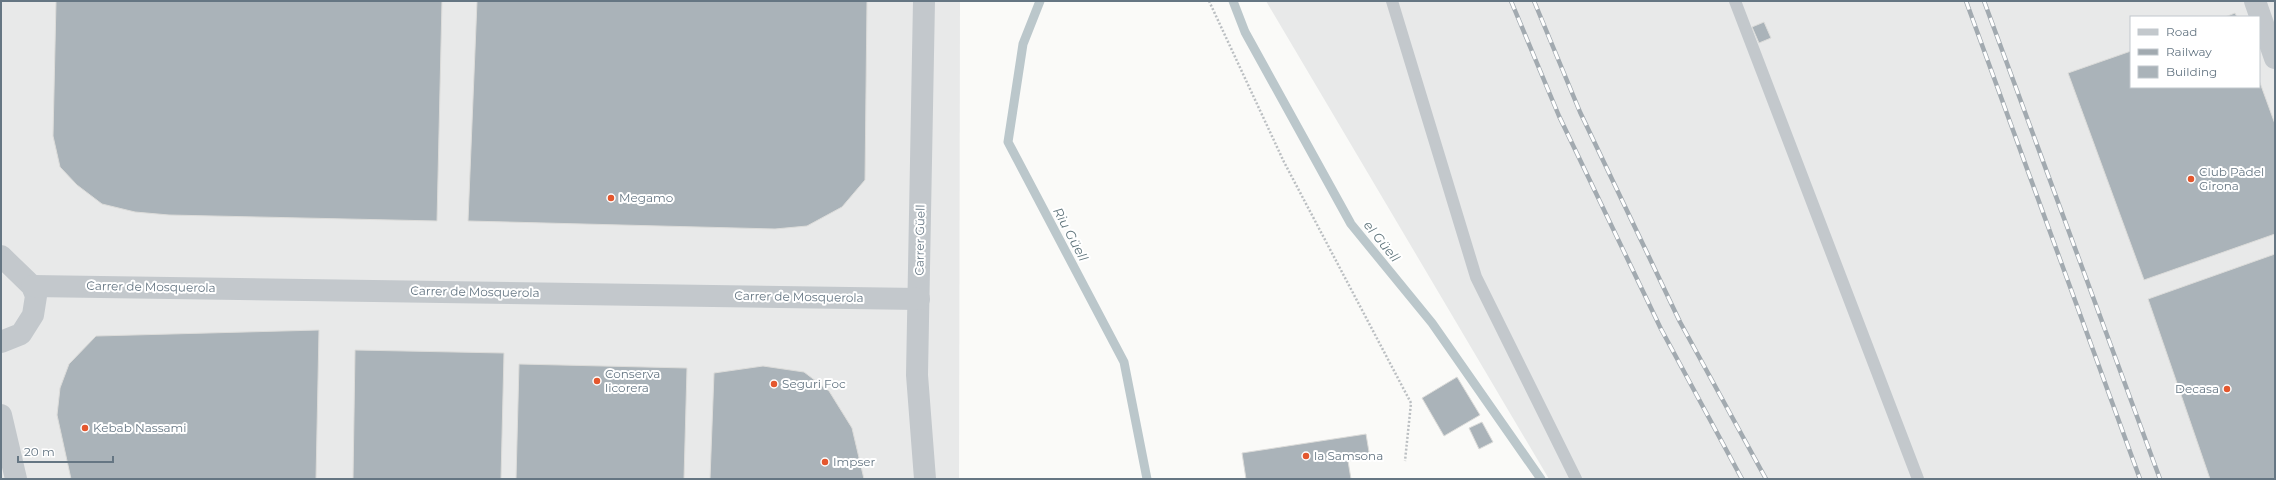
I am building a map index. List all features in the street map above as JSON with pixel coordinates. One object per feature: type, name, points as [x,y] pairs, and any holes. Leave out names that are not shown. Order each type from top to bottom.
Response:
[{"type":"street","name":"Carrer Güell","points":[[924,1],[917,375],[925,479]]},
{"type":"street","points":[[2255,1],[2275,58]]},
{"type":"street","points":[[1,256],[32,286],[36,296],[33,315],[21,334],[1,342]]},
{"type":"street","name":"Carrer de Mosquerola","points":[[32,286],[919,299]]},
{"type":"street","points":[[1,415],[16,479]]},
{"type":"lane","points":[[1392,1],[1476,277],[1576,479]]},
{"type":"lane","points":[[1735,1],[1918,479]]},
{"type":"path","points":[[1209,1],[1284,162],[1411,404],[1405,461]]},
{"type":"shaded area","points":[[1,1],[960,1],[959,479],[1,479]]},
{"type":"shaded area","points":[[1266,1],[2275,1],[2275,479],[1549,479]]},
{"type":"building","points":[[56,1],[442,1],[437,221],[169,215],[135,212],[102,204],[77,185],[60,167],[53,136]]},
{"type":"building","points":[[477,1],[867,1],[865,180],[842,207],[807,226],[775,229],[468,221]]},
{"type":"building","points":[[2235,13],[2236,16],[2228,16]]},
{"type":"building","points":[[1764,22],[1771,38],[1759,43],[1752,27]]},
{"type":"building","name":"Club Pàdel Girona","points":[[2130,51],[2130,88],[2260,88],[2260,83],[2275,124],[2275,234],[2144,280],[2068,73]]},
{"type":"building","name":"Decasa","points":[[2275,254],[2275,479],[2210,479],[2148,299]]},
{"type":"building","points":[[319,330],[316,479],[71,479],[57,415],[60,388],[69,364],[96,336]]},
{"type":"building","points":[[355,350],[504,353],[501,479],[353,479]]},
{"type":"building","points":[[519,364],[687,368],[684,479],[516,479]]},
{"type":"building","points":[[763,366],[804,372],[829,391],[852,428],[864,479],[710,479],[714,373]]},
{"type":"building","points":[[1457,377],[1480,415],[1444,436],[1422,398]]},
{"type":"building","points":[[1482,422],[1493,442],[1479,449],[1469,428]]},
{"type":"building","name":"la Samsona","points":[[1366,434],[1370,458],[1348,461],[1351,479],[1246,479],[1242,453]]},
{"type":"waterway","name":"Riu Güell","points":[[1040,1],[1023,44],[1008,142],[1124,362],[1147,479]]},
{"type":"waterway","name":"el Güell","points":[[1233,1],[1245,32],[1351,224],[1432,323],[1541,479]]},
{"type":"railway","points":[[1511,1],[1559,116],[1661,329],[1742,479]]},
{"type":"railway","points":[[1534,1],[1580,112],[1680,322],[1766,479]]},
{"type":"railway","points":[[1966,1],[2140,479]]},
{"type":"railway","points":[[1984,1],[2160,479]]},
{"type":"place","name":"Club Pàdel Girona","points":[[2191,179]]},
{"type":"place","name":"Megamo","points":[[611,198]]},
{"type":"place","name":"Conserva licorera","points":[[597,381]]},
{"type":"place","name":"Seguri Foc","points":[[774,384]]},
{"type":"place","name":"Decasa","points":[[2227,389]]},
{"type":"place","name":"Kebab Nassami","points":[[85,428]]},
{"type":"place","name":"la Samsona","points":[[1306,456]]},
{"type":"place","name":"Impser","points":[[825,462]]}]
